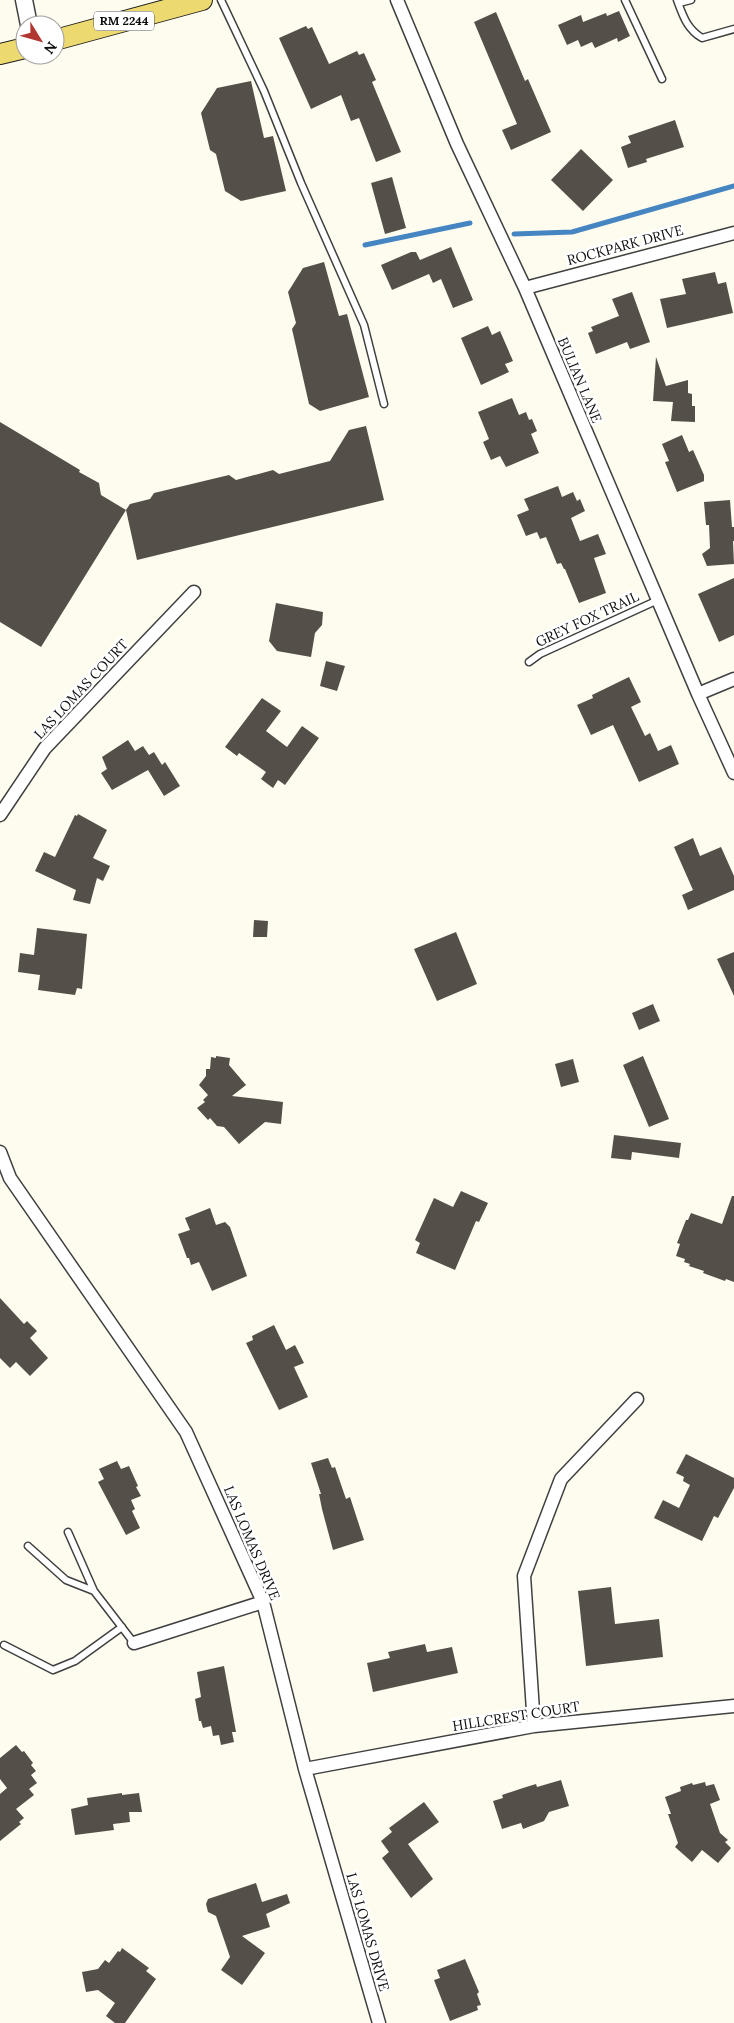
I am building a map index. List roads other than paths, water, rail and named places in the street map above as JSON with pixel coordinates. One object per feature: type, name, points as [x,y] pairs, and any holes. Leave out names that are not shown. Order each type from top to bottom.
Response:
[{"type":"main road","name":"RM 2244","points":[[65,37],[197,1]]},
{"type":"main road","points":[[0,54],[15,50]]},
{"type":"street","points":[[24,0],[27,15]]},
{"type":"street","name":"BULIAN LANE","points":[[397,0],[457,144],[525,288],[698,694],[734,773]]},
{"type":"street","name":"ROCKPARK DRIVE","points":[[525,288],[734,233]]},
{"type":"street","name":"LAS LOMAS COURT","points":[[0,815],[45,748],[194,592]]},
{"type":"street","points":[[698,694],[734,680]]},
{"type":"street","name":"LAS LOMAS DRIVE","points":[[0,1152],[5,1180],[186,1432],[262,1602],[305,1769],[375,2022]]},
{"type":"street","points":[[534,1726],[524,1576],[561,1478],[637,1399]]},
{"type":"street","points":[[134,1643],[262,1602]]},
{"type":"street","name":"HILLCREST COURT","points":[[305,1769],[534,1726],[734,1706]]},
{"type":"lane","points":[[221,0],[264,91],[301,183],[364,325],[384,404]]},
{"type":"lane","points":[[625,0],[662,79]]},
{"type":"lane","points":[[691,0],[678,2],[685,21],[693,33],[702,38],[734,30]]},
{"type":"lane","name":"GREY FOX TRAIL","points":[[529,662],[540,654],[658,600]]},
{"type":"lane","points":[[68,1532],[94,1591],[134,1643]]},
{"type":"lane","points":[[28,1546],[66,1580],[94,1591]]},
{"type":"lane","points":[[4,1645],[53,1670],[75,1662],[122,1627]]},
{"type":"waterway","points":[[514,234],[572,232],[734,186]]},
{"type":"waterway","points":[[365,245],[470,223]]}]
